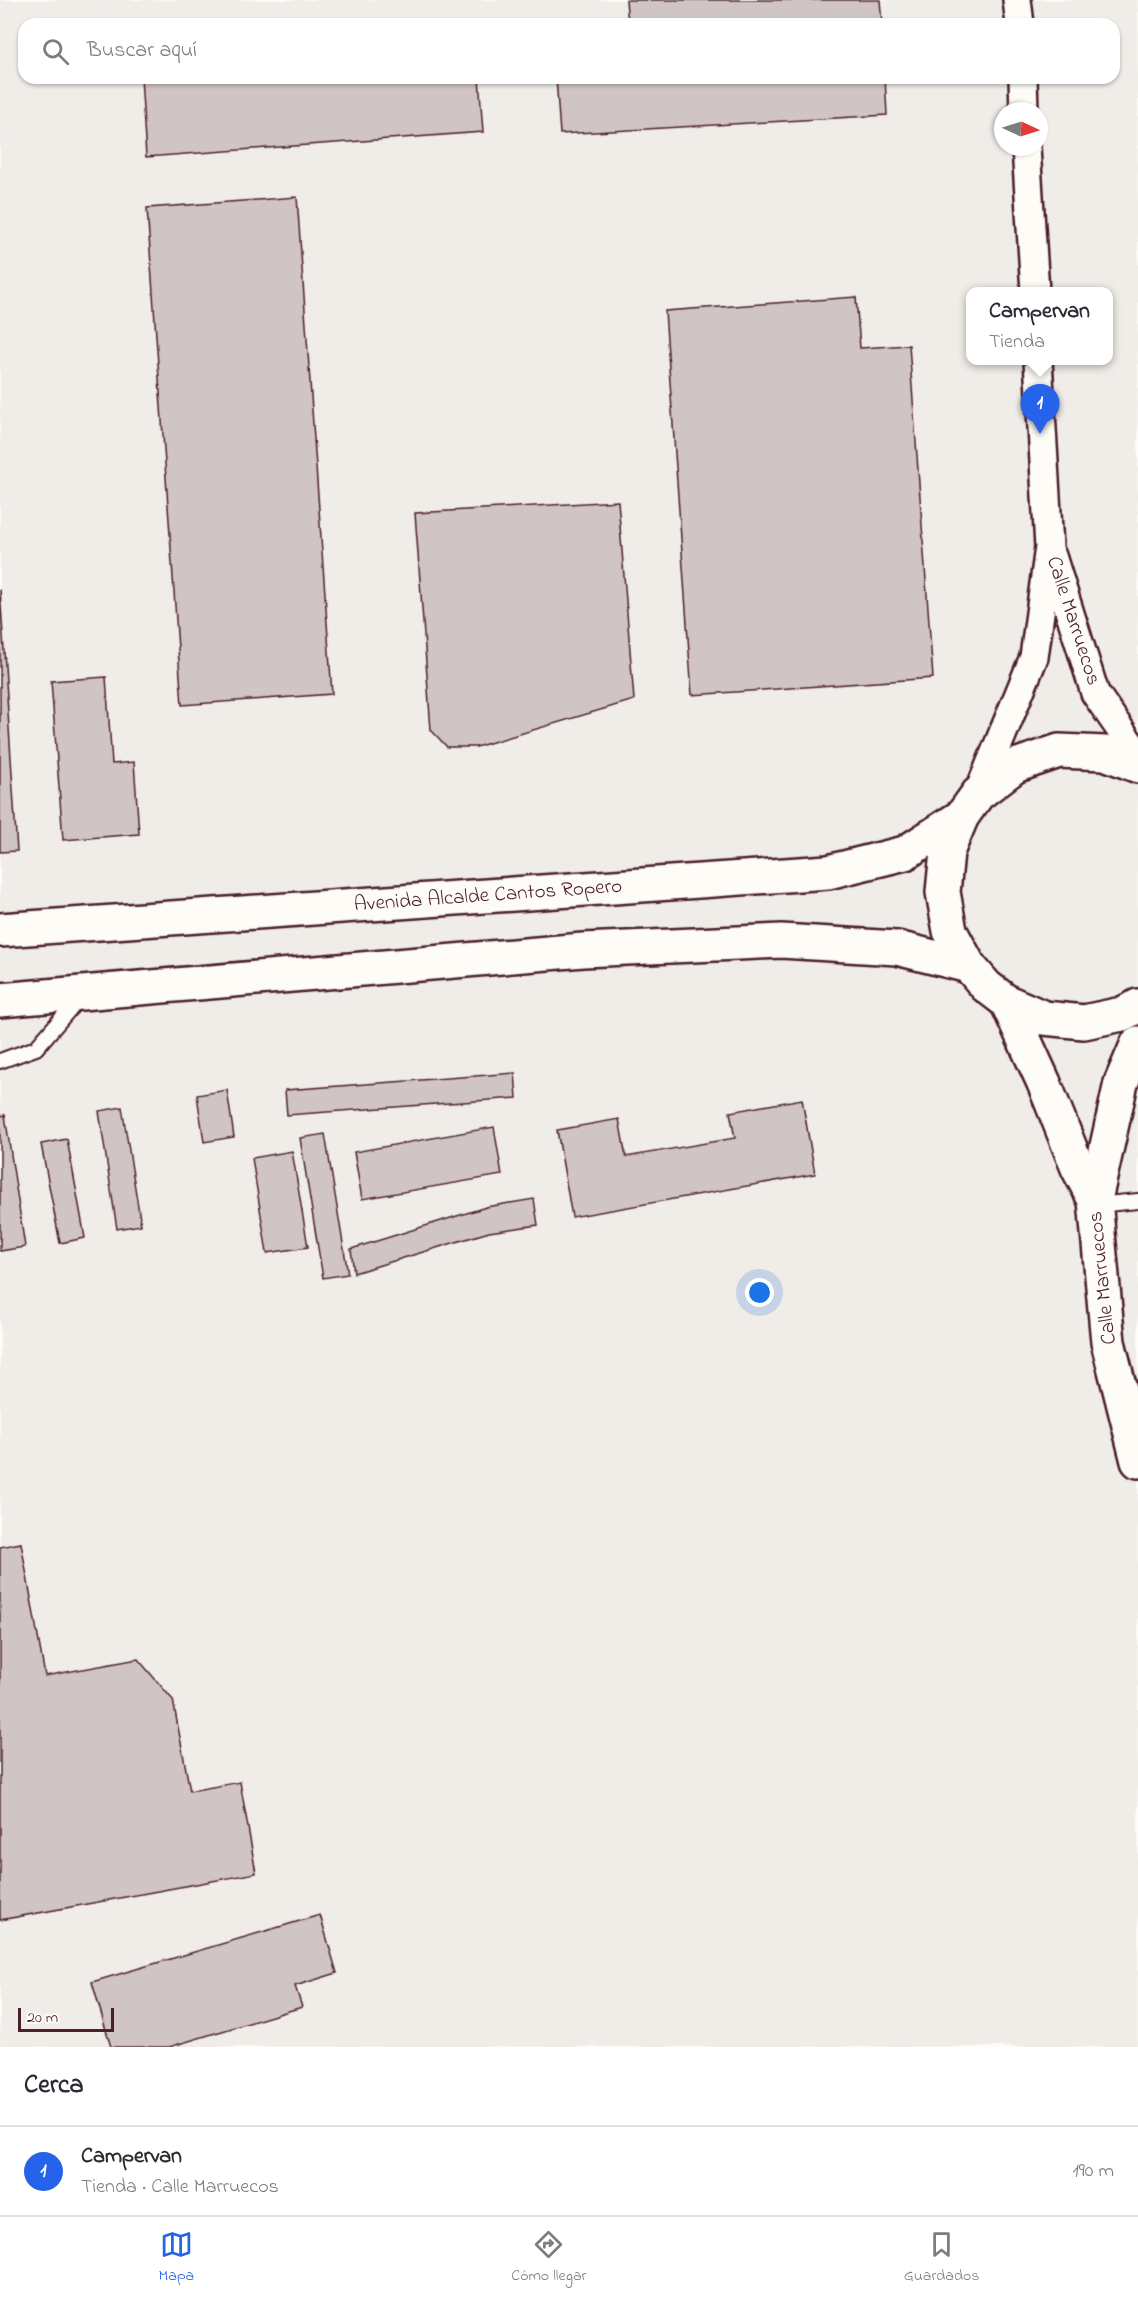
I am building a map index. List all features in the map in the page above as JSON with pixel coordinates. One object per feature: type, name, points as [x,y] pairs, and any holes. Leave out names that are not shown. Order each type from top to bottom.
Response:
[{"type":"main road","name":"Avenida Alcalde Cantos Ropero","points":[[0,930],[828,872],[905,853],[970,805],[1015,766],[1059,751],[1105,753],[1138,766]]},
{"type":"main road","points":[[970,805],[947,852],[943,892],[950,931],[969,966],[986,986],[1007,1002],[1044,1018],[1084,1022],[1122,1014],[1138,1006]]},
{"type":"main road","points":[[0,1000],[583,950],[781,941],[897,948],[969,966]]},
{"type":"main road","name":"Calle Marruecos","points":[[1007,1002],[1044,1083],[1078,1168],[1096,1202]]},
{"type":"main road","name":"Calle Marruecos","points":[[1138,1043],[1121,1083],[1096,1202],[1108,1342],[1138,1461]]},
{"type":"street","points":[[1023,84],[1024,102]]},
{"type":"street","points":[[1027,156],[1035,287]]},
{"type":"street","name":"Calle Marruecos","points":[[970,805],[1034,657],[1049,547],[1038,365]]},
{"type":"street","name":"Calle Marruecos","points":[[1049,547],[1095,693],[1138,755]]},
{"type":"lane","points":[[0,1061],[36,1048],[83,993]]},
{"type":"lane","points":[[1096,1202],[1138,1201]]},
{"type":"shaded area","points":[[0,0],[1138,0],[1138,2047],[0,2047]]},
{"type":"building","points":[[626,0],[880,0],[882,18],[628,18]]},
{"type":"building","points":[[141,84],[479,84],[483,132],[146,157]]},
{"type":"building","points":[[556,84],[885,84],[887,115],[560,134]]},
{"type":"building","points":[[297,197],[332,694],[182,705],[147,208]]},
{"type":"building","points":[[856,297],[860,348],[909,345],[933,678],[692,695],[665,311]]},
{"type":"building","points":[[618,501],[634,700],[476,747],[447,747],[431,730],[415,513]]},
{"type":"building","points":[[0,589],[17,851],[0,852]]},
{"type":"building","points":[[106,677],[112,764],[134,762],[139,834],[63,840],[51,681]]},
{"type":"building","points":[[515,1073],[517,1098],[287,1115],[285,1090]]},
{"type":"building","points":[[227,1090],[234,1137],[204,1142],[197,1095]]},
{"type":"building","points":[[802,1099],[815,1174],[572,1217],[557,1130],[619,1119],[626,1157],[735,1138],[730,1112]]},
{"type":"building","points":[[122,1107],[141,1225],[117,1229],[99,1111]]},
{"type":"building","points":[[5,1115],[25,1247],[0,1251],[0,1116]]},
{"type":"building","points":[[494,1127],[502,1175],[362,1199],[354,1152]]},
{"type":"building","points":[[325,1134],[348,1274],[323,1278],[300,1138]]},
{"type":"building","points":[[67,1139],[85,1238],[60,1243],[41,1144]]},
{"type":"building","points":[[292,1151],[308,1247],[267,1253],[252,1158]]},
{"type":"building","points":[[534,1199],[538,1225],[489,1232],[354,1273],[351,1249],[486,1207]]},
{"type":"building","points":[[21,1543],[45,1676],[138,1659],[173,1700],[190,1791],[240,1782],[256,1873],[0,1920],[0,1547]]},
{"type":"building","points":[[320,1915],[337,1973],[295,1986],[302,2007],[169,2047],[111,2047],[92,1982]]},
{"type":"place","name":"Campervan","points":[[1040,434]]}]
